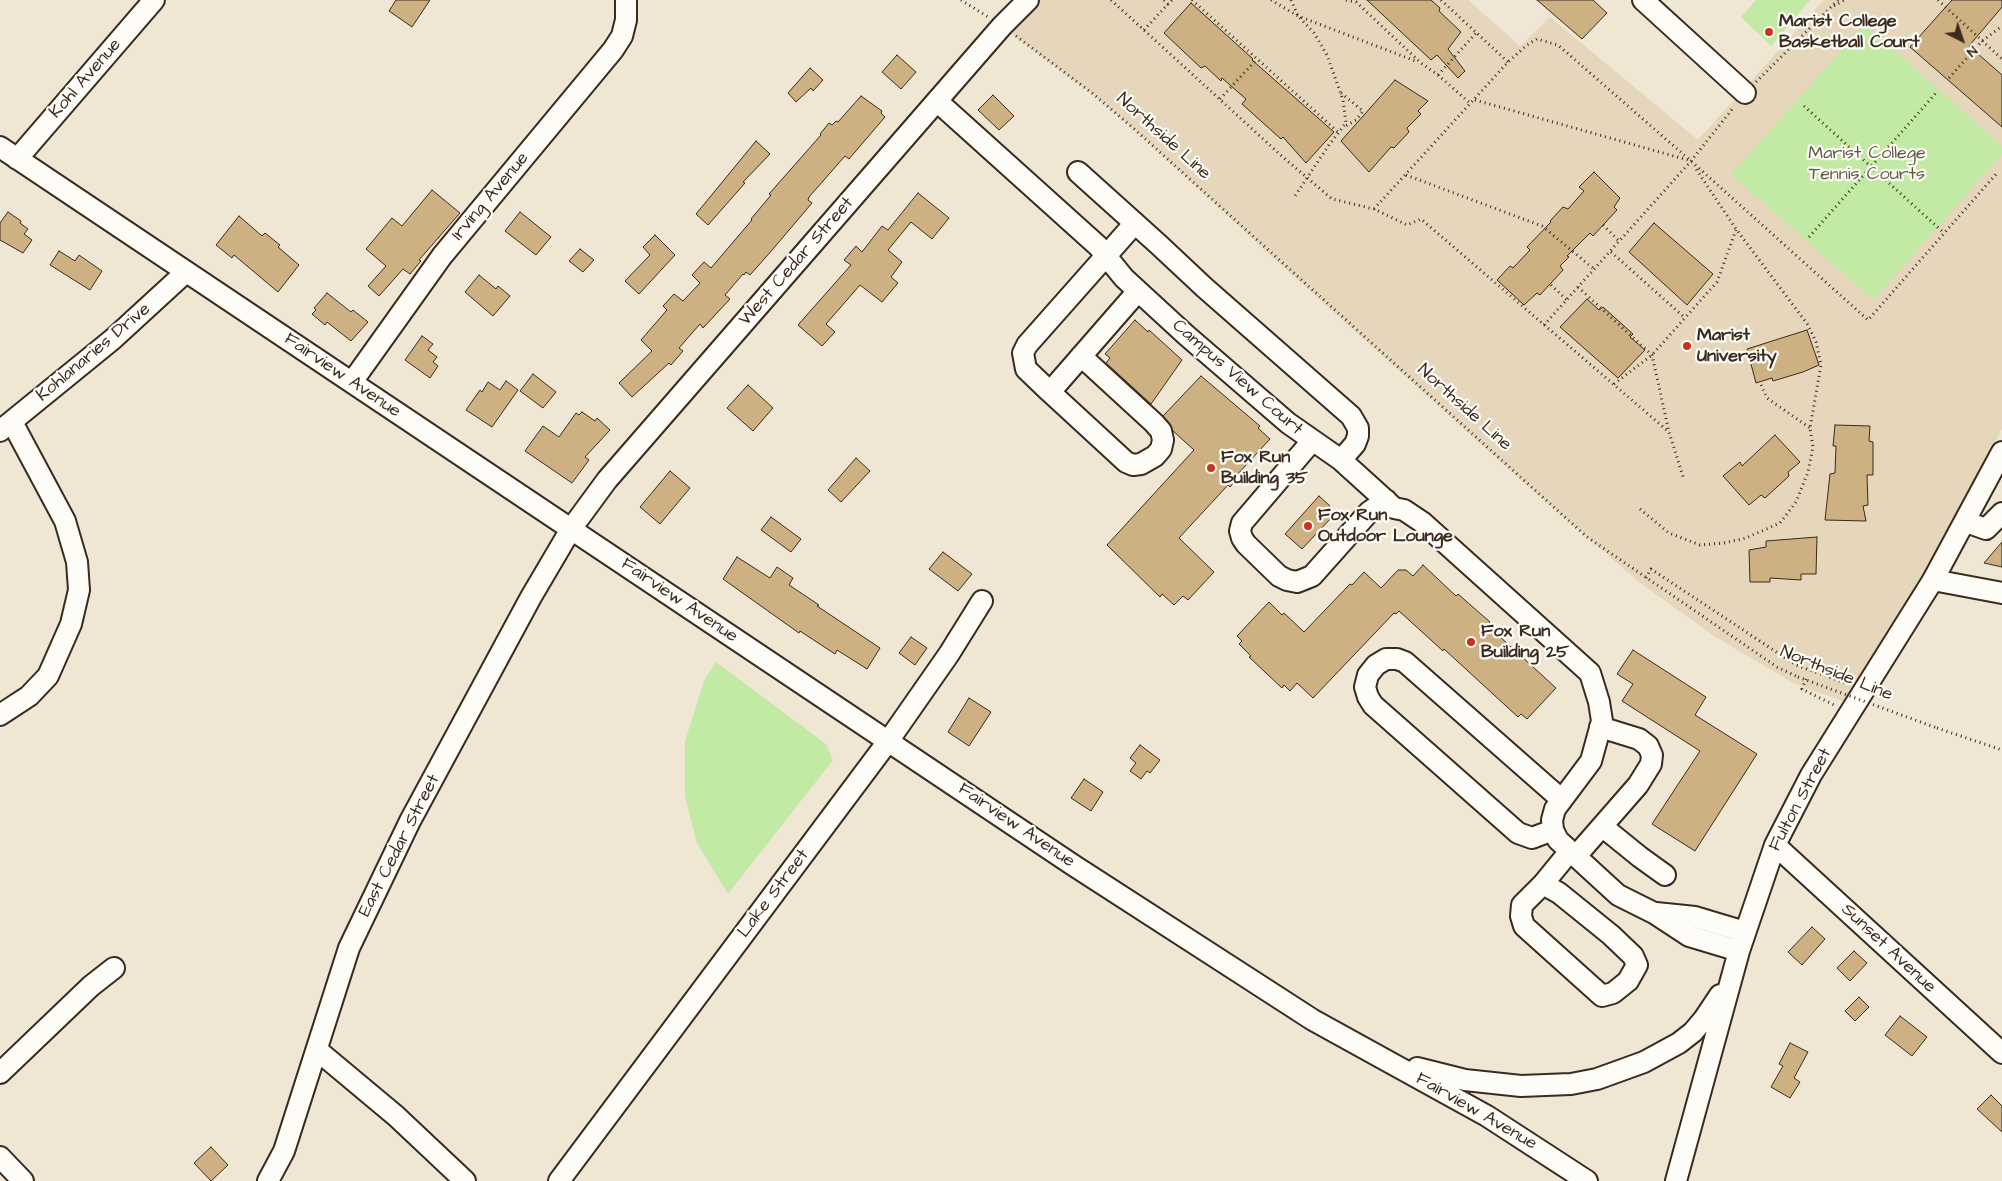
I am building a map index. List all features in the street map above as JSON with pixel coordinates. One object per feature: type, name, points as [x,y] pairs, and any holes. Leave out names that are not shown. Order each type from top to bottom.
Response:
[{"type":"street","name":"Kohl Avenue","points":[[17,159],[154,0]]},
{"type":"street","name":"West Cedar Street","points":[[571,529],[606,480],[938,102],[1002,26],[1028,0]]},
{"type":"street","points":[[1643,0],[1745,93]]},
{"type":"street","name":"Irving Avenue","points":[[352,382],[442,256],[613,50],[622,36],[626,20],[626,6]]},
{"type":"street","name":"Campus View Court","points":[[938,102],[1098,246],[1124,278],[1138,291],[1288,423],[1340,460],[1394,508],[1404,510],[1422,522],[1590,673],[1600,702],[1602,722],[1591,761],[1554,809],[1553,830]]},
{"type":"street","name":"Fairview Avenue","points":[[0,148],[889,740],[1089,876],[1266,990],[1362,1048],[1487,1116],[1587,1181]]},
{"type":"street","points":[[1078,172],[1212,295],[1351,416],[1358,428],[1358,436],[1355,444],[1340,460]]},
{"type":"street","points":[[1081,356],[1161,431],[1163,440],[1161,449],[1155,456],[1141,464],[1133,465],[1126,462],[1026,369],[1023,353],[1027,345],[1135,223]]},
{"type":"street","name":"Kohlanaries Drive","points":[[6,427],[113,340],[186,272]]},
{"type":"street","points":[[1050,392],[1138,291]]},
{"type":"street","points":[[0,715],[30,696],[48,676],[71,624],[79,590],[77,562],[65,521],[6,427]]},
{"type":"street","points":[[1312,441],[1242,524],[1240,531],[1246,544],[1279,576],[1297,582],[1312,576],[1369,512],[1386,500]]},
{"type":"street","name":"Fulton Street","points":[[1676,1181],[1737,958],[1775,845],[1811,775],[1933,580],[1966,522],[2002,452]]},
{"type":"street","points":[[1966,522],[1986,529],[2000,515]]},
{"type":"street","name":"East Cedar Street","points":[[268,1181],[284,1151],[349,948],[410,821],[531,596],[571,529]]},
{"type":"street","points":[[1933,580],[2002,593]]},
{"type":"street","name":"Lake Street","points":[[559,1181],[889,740],[949,654],[982,601]]},
{"type":"street","points":[[1562,800],[1405,662],[1397,658],[1386,659],[1376,665],[1368,675],[1365,687],[1373,705],[1518,833],[1532,838],[1553,830],[1558,840],[1618,895],[1654,913],[1689,936],[1737,958]]},
{"type":"street","points":[[1543,884],[1567,899],[1611,935],[1633,956],[1637,965],[1628,981],[1613,993],[1602,996],[1524,926],[1521,916],[1522,905],[1573,853],[1603,827],[1638,785],[1651,764],[1652,755],[1648,746],[1639,739],[1600,727]]},
{"type":"street","points":[[1603,827],[1665,875]]},
{"type":"street","name":"Sunset Avenue","points":[[1775,845],[2002,1053]]},
{"type":"street","points":[[1654,913],[1695,917],[1745,932]]},
{"type":"street","name":"Fairview Avenue","points":[[1362,1048],[1439,1074],[1494,1084],[1547,1086],[1597,1079],[1664,1052],[1694,1032],[1716,1002],[1737,958]]},
{"type":"street","points":[[0,1073],[85,992],[114,968]]},
{"type":"street","points":[[317,1050],[396,1116],[465,1181]]},
{"type":"street","points":[[0,1157],[23,1181]]},
{"type":"path","name":"Northside Line","points":[[961,0],[1002,26],[1092,93],[1587,537],[1777,667],[1806,680],[2002,750]]},
{"type":"path","points":[[1111,0],[1332,199],[1374,210],[1407,225],[1421,219],[1669,432]]},
{"type":"path","points":[[1164,0],[1168,4]]},
{"type":"path","points":[[1144,30],[1172,0]]},
{"type":"path","points":[[1192,0],[1338,132]]},
{"type":"path","points":[[1270,0],[1298,16],[1421,63]]},
{"type":"path","points":[[1291,0],[1298,16],[1314,33],[1328,55],[1340,92],[1346,123],[1293,198]]},
{"type":"path","points":[[1346,0],[1356,1],[1421,63],[1438,75],[1471,104]]},
{"type":"path","points":[[1441,0],[1508,62]]},
{"type":"path","points":[[1544,325],[1691,161],[1745,93],[1838,0]]},
{"type":"path","points":[[1830,10],[1844,0]]},
{"type":"path","points":[[1938,0],[2002,60]]},
{"type":"path","points":[[1949,78],[1982,41],[2002,26]]},
{"type":"path","points":[[1438,75],[1477,32]]},
{"type":"path","points":[[1374,210],[1508,62],[1527,45],[1538,39],[1558,45],[1868,320],[1997,173]]},
{"type":"path","points":[[1220,99],[1257,59]]},
{"type":"path","points":[[1340,92],[1363,110],[1356,120],[1342,128]]},
{"type":"path","points":[[1809,237],[1936,93]]},
{"type":"path","points":[[1475,100],[1691,161],[1736,229],[1808,325],[1816,342],[1822,365],[1810,428],[1813,447],[1808,472],[1796,502],[1780,523],[1746,538],[1724,543],[1700,545],[1669,533],[1640,509]]},
{"type":"path","points":[[1804,106],[1944,233]]},
{"type":"path","points":[[1406,175],[1542,226],[1594,270]]},
{"type":"path","points":[[1603,225],[1620,242]]},
{"type":"path","points":[[1614,384],[1652,355],[1717,282],[1736,229]]},
{"type":"path","points":[[1611,252],[1684,317]]},
{"type":"path","points":[[1551,285],[1567,300]]},
{"type":"path","points":[[1578,287],[1652,355],[1669,432],[1684,480]]},
{"type":"path","points":[[1761,385],[1767,398],[1810,428]]},
{"type":"path","points":[[1646,578],[1651,569],[1796,665],[1865,691]]},
{"type":"path","points":[[1806,680],[1802,689],[1850,713]]},
{"type":"shaded area","name":"Marist University","points":[[1019,0],[1468,0],[1520,46],[1550,17],[1698,140],[1824,0],[2002,0],[2002,429],[1913,605],[1852,704],[1795,684],[1714,636],[1639,582],[1531,489],[1279,263],[1133,128],[1096,97],[998,24]]},
{"type":"green space","name":"Marist College Basketball Court","points":[[1756,0],[1810,0],[1771,46],[1741,17]]},
{"type":"green space","name":"Marist College Tennis Courts","points":[[1865,24],[2002,146],[2002,154],[1873,300],[1731,174]]},
{"type":"green space","points":[[716,662],[826,744],[833,760],[728,894],[697,843],[685,796],[685,741],[705,678]]},
{"type":"building","points":[[396,0],[430,0],[412,27],[389,11]]},
{"type":"building","points":[[1367,0],[1431,0],[1440,8],[1439,11],[1461,32],[1448,49],[1465,71],[1458,78],[1437,55],[1431,60]]},
{"type":"building","points":[[1537,0],[1593,0],[1607,13],[1582,39]]},
{"type":"building","points":[[1952,0],[2002,0],[2002,7],[1969,46],[2002,75],[2002,127],[1910,47]]},
{"type":"building","points":[[1191,3],[1334,132],[1306,163],[1283,137],[1281,139],[1242,104],[1246,99],[1222,78],[1221,81],[1205,66],[1201,68],[1164,33]]},
{"type":"building","points":[[897,55],[916,72],[901,89],[882,72]]},
{"type":"building","points":[[810,68],[823,80],[813,91],[811,88],[796,102],[788,93]]},
{"type":"building","points":[[1395,80],[1428,101],[1418,111],[1421,114],[1407,128],[1409,132],[1394,148],[1391,147],[1369,172],[1341,141]]},
{"type":"building","points":[[993,95],[1014,116],[999,130],[978,110]]},
{"type":"building","points":[[861,96],[882,111],[881,113],[885,117],[849,159],[845,156],[809,197],[808,200],[812,203],[750,275],[746,272],[743,274],[725,295],[730,299],[703,328],[700,324],[679,348],[683,351],[671,365],[669,363],[632,397],[619,383],[652,351],[641,340],[667,310],[663,306],[674,294],[683,301],[700,283],[692,275],[704,262],[711,268],[752,220],[771,195],[769,194],[821,135],[829,123],[832,125],[836,121],[838,122]]},
{"type":"building","points":[[756,141],[770,154],[743,182],[745,183],[708,225],[696,214]]},
{"type":"building","points":[[1594,172],[1620,198],[1614,207],[1617,210],[1593,236],[1590,233],[1567,256],[1569,257],[1560,266],[1563,270],[1540,295],[1537,293],[1524,305],[1497,280],[1510,266],[1513,268],[1530,250],[1527,247],[1563,207],[1568,209],[1584,191],[1579,187]]},
{"type":"building","points":[[432,190],[460,213],[419,260],[421,261],[410,274],[403,269],[379,296],[368,286],[386,266],[366,249],[392,218],[402,226]]},
{"type":"building","points":[[918,193],[949,218],[932,239],[911,222],[888,250],[902,262],[891,277],[898,283],[882,302],[860,285],[826,324],[835,332],[822,346],[798,325],[851,265],[844,260],[856,246],[862,252],[882,226],[888,230]]},
{"type":"building","points":[[8,212],[21,221],[20,223],[28,229],[24,234],[32,240],[23,253],[0,240],[0,223]]},
{"type":"building","points":[[520,212],[551,237],[536,255],[505,231]]},
{"type":"building","points":[[239,216],[262,236],[265,233],[280,245],[278,247],[299,265],[278,292],[234,255],[232,258],[216,245]]},
{"type":"building","points":[[1654,223],[1713,274],[1687,305],[1629,252]]},
{"type":"building","points":[[655,235],[675,255],[639,294],[625,281],[650,255],[643,247]]},
{"type":"building","points":[[580,249],[594,260],[583,272],[569,261]]},
{"type":"building","points":[[59,251],[75,261],[79,255],[102,271],[90,290],[50,265]]},
{"type":"building","points":[[479,275],[496,289],[498,286],[510,296],[493,316],[465,292]]},
{"type":"building","points":[[327,293],[351,312],[353,310],[368,322],[351,341],[327,322],[325,325],[312,314],[316,310],[314,308]]},
{"type":"building","points":[[1587,299],[1599,310],[1603,307],[1633,334],[1630,337],[1645,350],[1618,378],[1560,327]]},
{"type":"building","points":[[1135,320],[1182,360],[1151,404],[1106,363],[1110,358],[1105,354]]},
{"type":"building","points":[[1807,330],[1819,365],[1773,381],[1772,378],[1756,383],[1747,349]]},
{"type":"building","points":[[422,336],[433,344],[428,350],[437,357],[433,362],[438,366],[430,378],[405,360]]},
{"type":"building","points":[[533,374],[556,392],[543,408],[520,391]]},
{"type":"building","name":"Fox Run Building 35","points":[[1201,376],[1260,426],[1258,428],[1270,439],[1236,476],[1238,477],[1230,487],[1228,485],[1179,538],[1214,572],[1188,600],[1183,596],[1174,605],[1162,594],[1160,597],[1107,545],[1194,450],[1173,431],[1163,416]]},
{"type":"building","points":[[506,381],[518,390],[492,427],[466,410],[488,382],[500,390]]},
{"type":"building","points":[[748,385],[773,408],[753,431],[727,408]]},
{"type":"building","points":[[582,412],[595,421],[597,418],[610,430],[585,457],[589,460],[572,483],[525,451],[543,426],[559,437],[576,413],[579,415]]},
{"type":"building","points":[[1835,425],[1870,426],[1869,441],[1873,442],[1873,475],[1867,475],[1868,505],[1863,506],[1866,521],[1825,520],[1830,474],[1835,473],[1836,446],[1833,446]]},
{"type":"building","points":[[1775,435],[1800,462],[1788,472],[1789,476],[1765,498],[1761,495],[1749,505],[1723,476],[1740,462],[1742,466]]},
{"type":"building","points":[[856,458],[870,471],[841,502],[828,490]]},
{"type":"building","points":[[670,471],[690,488],[660,524],[640,507]]},
{"type":"building","name":"Fox Run Outdoor Lounge","points":[[1319,496],[1330,506],[1325,511],[1332,517],[1302,549],[1285,534]]},
{"type":"building","points":[[771,517],[801,539],[791,552],[761,530]]},
{"type":"building","points":[[1817,537],[1816,574],[1801,574],[1801,580],[1770,578],[1770,582],[1750,582],[1749,550],[1766,547],[1766,541]]},
{"type":"building","points":[[2002,542],[2002,567],[1984,563]]},
{"type":"building","points":[[943,552],[972,574],[958,591],[929,569]]},
{"type":"building","points":[[737,557],[770,578],[777,567],[793,578],[789,585],[880,648],[867,669],[837,650],[835,654],[800,631],[799,633],[723,579]]},
{"type":"building","name":"Fox Run Building 25","points":[[1423,565],[1456,596],[1458,594],[1490,622],[1487,625],[1556,688],[1527,719],[1521,714],[1518,717],[1444,649],[1443,651],[1399,611],[1396,614],[1394,613],[1313,698],[1297,683],[1290,691],[1284,685],[1282,688],[1249,657],[1251,656],[1239,644],[1242,641],[1237,636],[1269,602],[1304,632],[1364,572],[1381,588],[1398,570],[1406,570],[1413,576]]},
{"type":"building","points":[[911,637],[927,648],[915,665],[899,653]]},
{"type":"building","points":[[1633,650],[1706,697],[1695,715],[1757,754],[1695,851],[1652,824],[1700,751],[1622,701],[1633,684],[1617,674]]},
{"type":"building","points":[[969,698],[991,712],[969,746],[948,732]]},
{"type":"building","points":[[1140,745],[1160,760],[1150,773],[1147,771],[1141,779],[1130,771],[1136,763],[1130,758]]},
{"type":"building","points":[[1084,779],[1103,792],[1091,811],[1071,798]]},
{"type":"building","points":[[1812,927],[1825,939],[1802,965],[1788,952]]},
{"type":"building","points":[[1854,951],[1867,963],[1850,981],[1837,968]]},
{"type":"building","points":[[1859,997],[1869,1007],[1855,1021],[1845,1011]]},
{"type":"building","points":[[1900,1016],[1927,1037],[1912,1056],[1885,1035]]},
{"type":"building","points":[[1790,1043],[1808,1052],[1794,1078],[1800,1082],[1790,1098],[1771,1087],[1783,1066],[1779,1064]]},
{"type":"building","points":[[1991,1095],[2002,1106],[2002,1132],[1977,1109]]},
{"type":"building","points":[[211,1147],[228,1165],[211,1181],[194,1163]]},
{"type":"place","name":"Marist College Basketball Court","points":[[1769,32]]},
{"type":"place","name":"Marist University","points":[[1687,346]]},
{"type":"place","name":"Fox Run Building 35","points":[[1211,468]]},
{"type":"place","name":"Fox Run Outdoor Lounge","points":[[1308,526]]},
{"type":"place","name":"Fox Run Building 25","points":[[1471,642]]}]
